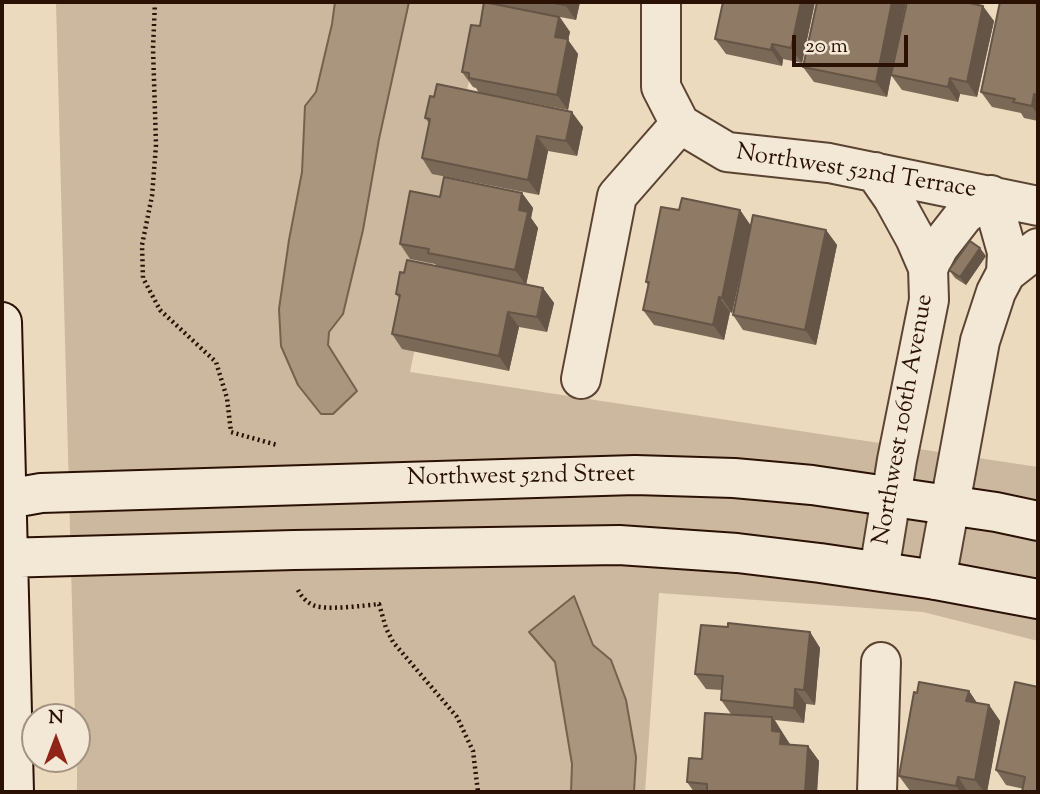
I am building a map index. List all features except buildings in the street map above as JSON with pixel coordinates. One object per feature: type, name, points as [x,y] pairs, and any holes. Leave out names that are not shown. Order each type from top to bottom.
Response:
[{"type":"street","points":[[581,379],[617,196],[680,124],[661,87],[661,2]]},
{"type":"street","name":"Northwest 52nd Terrace","points":[[680,124],[727,152],[829,163],[1038,206]]},
{"type":"street","name":"Northwest 106th Avenue","points":[[875,172],[894,198],[915,238],[929,284]]},
{"type":"street","points":[[991,195],[1007,252],[1006,273]]},
{"type":"street","name":"Northwest 106th Avenue","points":[[878,571],[929,284],[939,247],[964,215],[991,195]]},
{"type":"street","points":[[936,580],[980,341],[996,292],[1006,273],[1038,248]]},
{"type":"street","points":[[929,284],[989,312]]},
{"type":"street","points":[[2,322],[5,558],[14,792]]},
{"type":"street","name":"Northwest 52nd Street","points":[[4,500],[41,492],[622,475],[734,478],[812,485],[996,512],[1038,521]]},
{"type":"street","points":[[5,558],[619,545],[737,554],[878,571],[1038,599]]},
{"type":"street","points":[[877,792],[881,662]]},
{"type":"path","points":[[155,2],[153,48],[156,145],[152,196],[142,245],[143,278],[160,310],[216,362],[227,398],[230,432],[287,449]]},
{"type":"path","points":[[318,607],[379,604],[393,642],[457,717],[473,751],[478,792]]},
{"type":"shaded area","points":[[56,2],[485,2],[410,372],[1038,467],[1038,641],[923,612],[659,593],[645,792],[77,792],[77,773],[91,773],[91,703],[75,703]]},
{"type":"shaded area","points":[[335,2],[409,2],[379,139],[363,230],[343,314],[329,332],[328,345],[357,391],[333,414],[321,414],[298,385],[281,346],[279,309],[302,172],[305,106],[316,92]]},
{"type":"shaded area","points":[[574,596],[593,645],[611,660],[626,700],[636,757],[634,792],[571,792],[572,764],[555,662],[529,632]]}]
